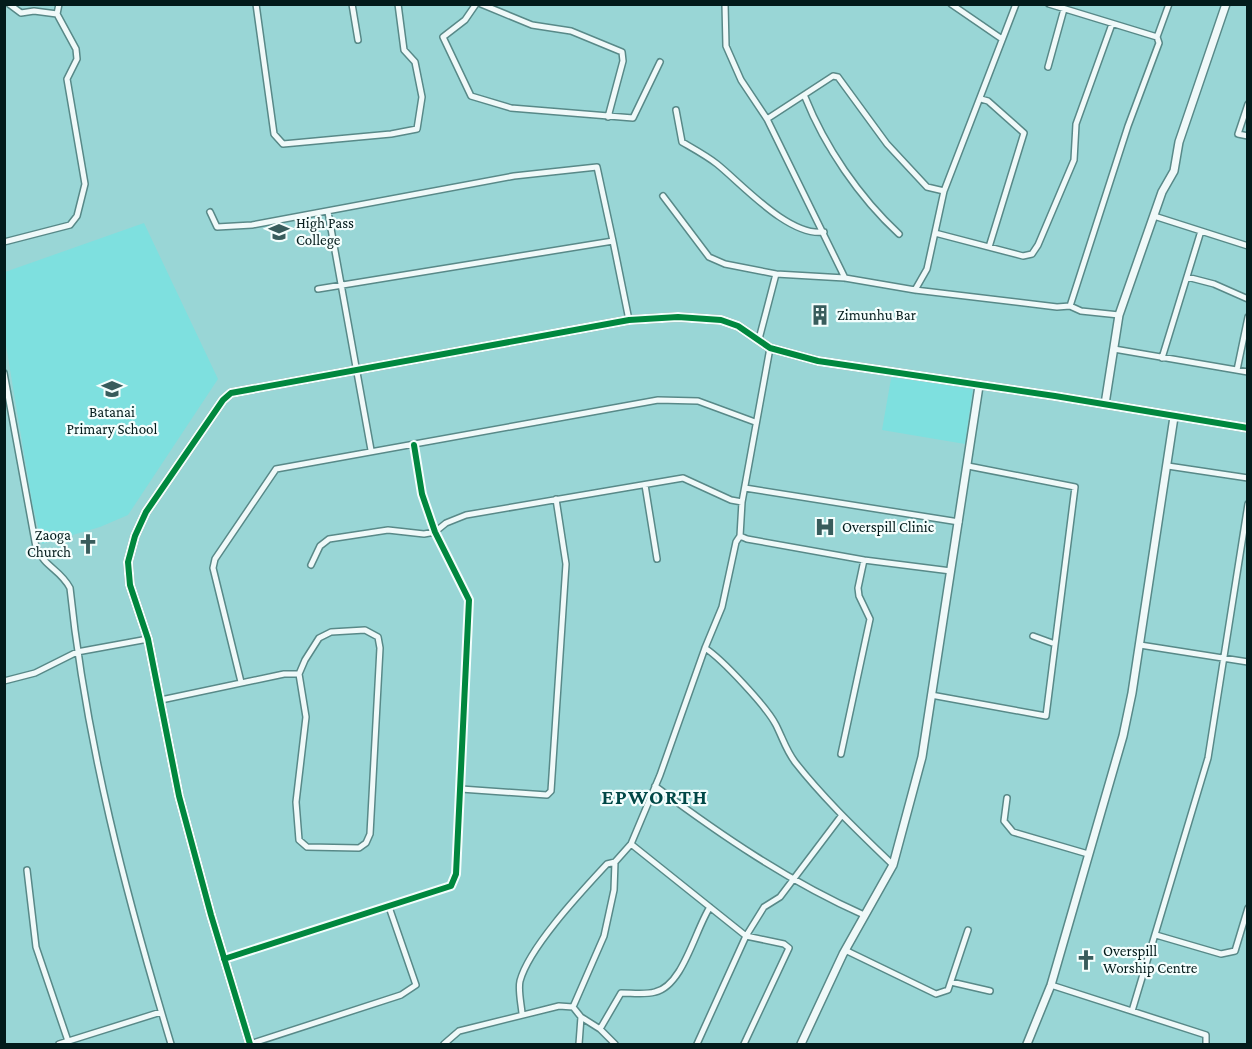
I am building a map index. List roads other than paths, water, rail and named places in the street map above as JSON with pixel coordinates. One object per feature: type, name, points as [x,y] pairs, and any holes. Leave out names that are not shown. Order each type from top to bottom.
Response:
[{"type":"street","points":[[9,4],[21,13],[34,11],[57,14]]},
{"type":"street","points":[[4,242],[70,225],[77,216],[85,184],[67,79],[77,59],[76,49],[57,14],[59,4]]},
{"type":"street","points":[[256,4],[274,134],[283,144],[391,134],[417,129],[422,97],[415,62],[404,50],[398,4]]},
{"type":"street","points":[[352,4],[358,40]]},
{"type":"street","points":[[476,4],[465,20],[443,37],[471,96],[511,108],[633,118],[660,62]]},
{"type":"street","points":[[481,4],[532,25],[571,31],[622,52],[623,61],[608,117]]},
{"type":"street","points":[[725,4],[726,46],[741,80],[767,119],[824,232],[844,278]]},
{"type":"street","points":[[951,4],[1002,39]]},
{"type":"street","points":[[915,290],[927,269],[944,191],[1016,4]]},
{"type":"street","points":[[1048,4],[1157,37]]},
{"type":"street","points":[[1070,306],[1128,126],[1159,43],[1157,37],[1169,4]]},
{"type":"street","points":[[1105,404],[1119,315],[1162,192],[1174,171],[1179,142],[1226,4]]},
{"type":"street","points":[[1048,67],[1064,9]]},
{"type":"street","points":[[935,233],[1023,256],[1032,254],[1038,245],[1074,160],[1076,124],[1112,24]]},
{"type":"street","points":[[767,119],[805,97],[833,76],[838,77],[887,144],[927,187],[944,191]]},
{"type":"street","points":[[805,97],[850,178],[875,212],[899,234]]},
{"type":"street","points":[[981,99],[988,101],[1024,134],[989,247]]},
{"type":"street","points":[[1248,104],[1238,134],[1248,136]]},
{"type":"street","points":[[676,110],[682,142],[716,163],[772,213],[814,233],[824,232]]},
{"type":"street","points":[[210,212],[217,227],[252,225],[514,176],[597,167],[629,320]]},
{"type":"street","points":[[663,196],[709,257],[725,264],[776,274],[844,278],[915,290],[1045,306],[1070,306],[1081,311],[1119,315]]},
{"type":"street","points":[[328,212],[371,450]]},
{"type":"street","points":[[1154,216],[1248,246]]},
{"type":"street","points":[[1162,358],[1201,231]]},
{"type":"street","points":[[318,290],[613,241]]},
{"type":"street","points":[[759,339],[776,274]]},
{"type":"street","points":[[1187,277],[1214,284],[1248,299]]},
{"type":"street","points":[[389,907],[416,985],[401,996],[250,1044],[179,796],[148,639],[129,575],[128,562],[135,536],[146,512],[223,400],[237,391],[629,320],[678,317],[721,321],[738,326],[770,348],[818,361],[1248,428]]},
{"type":"street","points":[[1237,370],[1248,317]]},
{"type":"street","points":[[522,1013],[519,984],[524,969],[565,910],[607,864],[615,862],[631,844],[655,786],[705,648],[723,607],[736,542],[740,536],[742,502],[770,348]]},
{"type":"street","points":[[1114,349],[1248,372]]},
{"type":"street","points":[[4,373],[36,547],[42,561],[66,579],[70,588],[77,652],[114,844],[171,1044]]},
{"type":"street","points":[[801,1044],[845,950],[893,865],[922,757],[979,386]]},
{"type":"street","points":[[241,682],[213,568],[215,559],[276,469],[371,450],[414,445],[658,400],[698,401],[755,422]]},
{"type":"street","points":[[1027,1044],[1051,985],[1123,736],[1140,645],[1174,417]]},
{"type":"street","points":[[224,959],[450,886],[456,874],[469,600],[435,532],[422,494],[414,445]]},
{"type":"street","points":[[930,695],[1046,716],[1075,487],[968,466]]},
{"type":"street","points":[[1168,466],[1248,478]]},
{"type":"street","points":[[311,565],[320,546],[329,539],[388,530],[424,534],[435,532],[446,523],[466,515],[683,478],[731,500],[742,502]]},
{"type":"street","points":[[645,485],[657,559]]},
{"type":"street","points":[[745,488],[959,522]]},
{"type":"street","points":[[460,789],[548,795],[551,791],[566,564],[556,499]]},
{"type":"street","points":[[1132,1011],[1208,758],[1248,504]]},
{"type":"street","points":[[740,536],[747,540],[864,560],[951,571]]},
{"type":"street","points":[[841,754],[870,619],[859,596],[858,588],[864,560]]},
{"type":"street","points":[[365,630],[378,637],[380,648],[370,834],[366,843],[358,848],[307,848],[299,840],[296,802],[306,717],[299,674],[304,660],[319,638],[331,632],[365,630]]},
{"type":"street","points":[[1033,636],[1055,644]]},
{"type":"street","points":[[4,681],[34,674],[77,652],[148,639]]},
{"type":"street","points":[[1140,645],[1248,662]]},
{"type":"street","points":[[705,648],[755,698],[776,724],[782,744],[797,764],[842,815],[893,865]]},
{"type":"street","points":[[161,700],[241,682],[284,674],[299,674]]},
{"type":"street","points":[[655,786],[732,843],[792,880],[864,915]]},
{"type":"street","points":[[1007,798],[1004,821],[1013,832],[1088,855]]},
{"type":"street","points":[[697,1044],[746,936],[764,907],[780,897],[842,815]]},
{"type":"street","points":[[631,844],[746,936],[784,944],[789,948],[744,1044]]},
{"type":"street","points":[[573,1007],[604,936],[614,890],[615,862]]},
{"type":"street","points":[[27,870],[36,946],[68,1041]]},
{"type":"street","points":[[600,1029],[621,993],[655,992],[668,986],[683,966],[698,925],[710,907]]},
{"type":"street","points":[[1156,935],[1221,954],[1235,951],[1248,908]]},
{"type":"street","points":[[845,950],[936,994],[948,990],[968,930]]},
{"type":"street","points":[[951,982],[990,992]]},
{"type":"street","points":[[1051,985],[1206,1035],[1206,1044]]},
{"type":"street","points":[[444,1044],[459,1031],[559,1005],[573,1007],[581,1017],[600,1029],[615,1044]]},
{"type":"street","points":[[59,1044],[161,1012]]},
{"type":"street","points":[[579,1044],[581,1017]]},
{"type":"place","name":"High Pass College","points":[[279,232]]},
{"type":"place","name":"Zimunhu Bar","points":[[820,315]]},
{"type":"place","name":"Batanai Primary School","points":[[112,389]]},
{"type":"place","name":"Overspill Clinic","points":[[825,527]]},
{"type":"place","name":"Zaoga Church","points":[[88,544]]},
{"type":"place","name":"Overspill Worship Centre","points":[[1086,960]]},
{"type":"district","name":"EPWORTH","points":[[655,797]]}]
